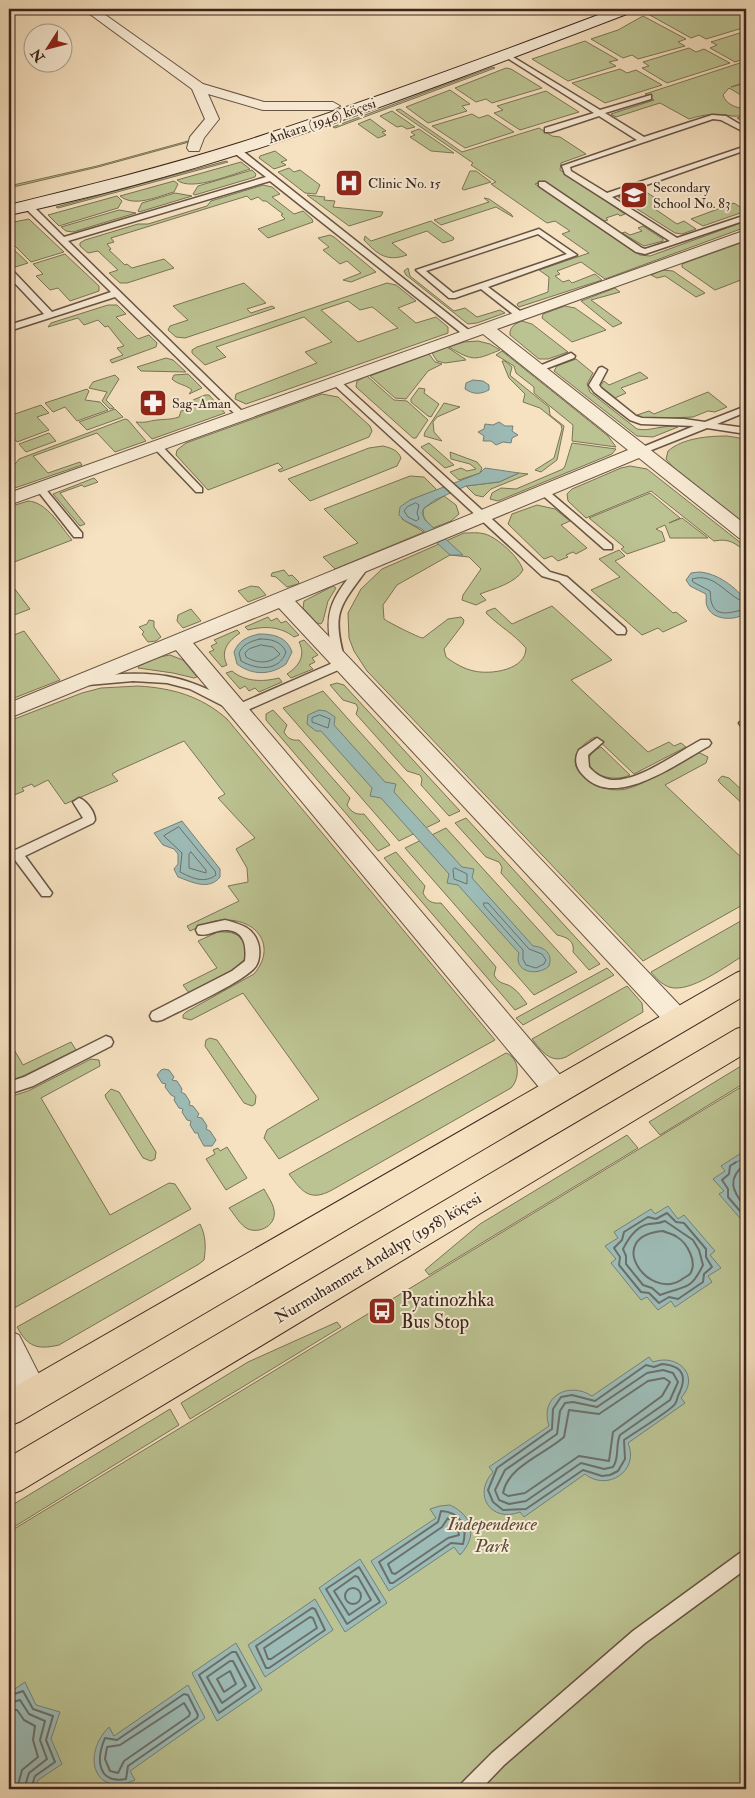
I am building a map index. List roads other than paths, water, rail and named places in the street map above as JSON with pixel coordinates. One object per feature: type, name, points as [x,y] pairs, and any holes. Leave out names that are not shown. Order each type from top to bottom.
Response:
[{"type":"main road","name":"Ankara (1946) köçesi","points":[[9,196],[194,148],[333,106],[590,9]]},
{"type":"main road","name":"Ankara (1946) köçesi","points":[[9,210],[134,179],[236,150],[350,113],[627,9]]},
{"type":"main road","points":[[21,1401],[746,981]]},
{"type":"main road","name":"Nurmuhammet Andalyp (1958) köçesi","points":[[9,1477],[746,1038]]},
{"type":"street","points":[[89,9],[198,86],[264,106],[333,106]]},
{"type":"street","points":[[194,148],[197,137],[212,119],[198,86]]},
{"type":"street","points":[[9,500],[746,235]]},
{"type":"street","points":[[486,328],[746,534]]},
{"type":"street","points":[[9,711],[641,451]]},
{"type":"street","points":[[282,599],[341,664],[678,1020]]},
{"type":"street","points":[[180,641],[557,1090]]},
{"type":"street","points":[[9,1345],[21,1401]]},
{"type":"lane","points":[[506,55],[643,140]]},
{"type":"lane","points":[[548,130],[648,97]]},
{"type":"lane","points":[[677,242],[568,172],[566,166],[715,117],[726,119],[746,131]]},
{"type":"lane","points":[[607,196],[746,148]]},
{"type":"lane","points":[[236,150],[468,334]]},
{"type":"lane","points":[[63,240],[272,178]]},
{"type":"lane","points":[[542,184],[639,250],[647,252],[746,217]]},
{"type":"lane","points":[[28,206],[241,415]]},
{"type":"lane","points":[[539,231],[573,255],[482,286],[452,296],[420,270],[539,231]]},
{"type":"lane","points":[[9,274],[50,315]]},
{"type":"lane","points":[[482,286],[521,316]]},
{"type":"lane","points":[[9,316],[13,327],[118,293]]},
{"type":"lane","points":[[537,369],[571,356]]},
{"type":"lane","points":[[602,370],[594,385],[597,390],[633,418],[641,421],[684,422],[746,431]]},
{"type":"lane","points":[[336,382],[546,574],[563,579],[621,631]]},
{"type":"lane","points":[[641,451],[746,409]]},
{"type":"lane","points":[[157,446],[199,490]]},
{"type":"lane","points":[[40,488],[78,535]]},
{"type":"lane","points":[[543,491],[608,546]]},
{"type":"lane","points":[[81,682],[132,677],[177,681],[239,709],[341,664],[334,644],[333,615],[342,593],[365,565]]},
{"type":"lane","points":[[597,742],[583,753],[583,765],[591,777],[615,785],[631,781],[705,743]]},
{"type":"lane","points":[[46,893],[13,856],[89,820],[89,816],[79,802]]},
{"type":"lane","points":[[158,1016],[237,975],[251,962],[253,946],[250,938],[240,929],[225,924],[202,930]]},
{"type":"lane","points":[[9,1088],[28,1082],[106,1042]]},
{"type":"lane","points":[[468,1789],[513,1746],[632,1644],[746,1559]]},
{"type":"water","points":[[473,380],[483,381],[489,385],[489,390],[476,393],[465,389],[466,383]]},
{"type":"water","points":[[499,422],[505,426],[513,426],[512,431],[518,435],[512,438],[511,443],[503,442],[496,445],[491,441],[483,441],[484,436],[478,432],[484,429],[485,424],[493,425]]},
{"type":"water","points":[[485,468],[519,473],[499,482],[466,486],[435,500],[424,508],[422,513],[425,520],[463,555],[450,555],[422,529],[405,521],[399,515],[400,507],[410,500],[480,473]]},
{"type":"water","points":[[699,572],[719,578],[737,591],[746,601],[746,613],[742,616],[731,618],[714,615],[706,604],[706,594],[690,586],[686,580],[691,573]]},
{"type":"water","points":[[259,634],[279,637],[287,643],[292,652],[286,664],[280,668],[262,673],[249,671],[237,664],[234,652],[238,645],[247,638]]},
{"type":"water","points":[[319,710],[326,711],[335,717],[334,725],[385,782],[396,784],[394,792],[462,867],[474,869],[472,878],[533,946],[547,952],[550,958],[549,966],[533,972],[527,971],[519,965],[519,953],[458,885],[447,883],[449,874],[381,798],[370,796],[372,788],[321,731],[316,731],[307,724],[308,715]]},
{"type":"water","points":[[182,821],[220,869],[220,877],[211,884],[195,883],[178,877],[174,869],[178,864],[178,854],[174,849],[163,845],[154,833]]},
{"type":"water","points":[[164,1069],[169,1070],[174,1077],[172,1080],[177,1081],[182,1089],[181,1092],[185,1094],[190,1102],[189,1105],[193,1106],[199,1114],[197,1117],[202,1118],[207,1126],[206,1129],[210,1131],[216,1140],[212,1146],[204,1146],[198,1133],[195,1133],[190,1125],[191,1121],[187,1120],[182,1112],[183,1109],[179,1108],[174,1100],[175,1097],[171,1095],[165,1087],[166,1084],[162,1083],[157,1075]]},
{"type":"water","points":[[746,1150],[746,1225],[719,1194],[724,1191],[713,1179],[725,1171],[721,1166]]},
{"type":"water","points":[[668,1206],[678,1219],[684,1215],[715,1251],[710,1255],[721,1268],[708,1276],[712,1282],[675,1307],[671,1301],[658,1310],[647,1297],[641,1300],[611,1263],[616,1259],[605,1246],[618,1238],[614,1232],[651,1209],[655,1214]]},
{"type":"water","points":[[649,1357],[653,1362],[671,1361],[684,1368],[689,1382],[687,1390],[681,1398],[685,1403],[628,1443],[629,1462],[619,1476],[603,1481],[585,1474],[524,1517],[520,1512],[501,1514],[488,1505],[484,1490],[493,1472],[489,1467],[549,1426],[547,1415],[552,1399],[558,1394],[574,1390],[592,1396]]},
{"type":"water","points":[[450,1505],[464,1515],[468,1521],[471,1534],[466,1548],[460,1555],[454,1547],[389,1591],[371,1561],[436,1518],[430,1509]]},
{"type":"water","points":[[360,1559],[387,1603],[345,1632],[319,1588]]},
{"type":"water","points":[[315,1599],[333,1630],[265,1677],[248,1645]]},
{"type":"water","points":[[236,1643],[262,1690],[217,1721],[192,1673]]},
{"type":"water","points":[[25,1682],[36,1705],[60,1712],[51,1739],[62,1764],[38,1780],[35,1789],[9,1789],[9,1693]]},
{"type":"water","points":[[188,1685],[205,1718],[130,1771],[135,1780],[121,1784],[110,1783],[101,1779],[96,1771],[94,1761],[95,1750],[100,1738],[109,1727],[114,1736]]},
{"type":"place","name":"Clinic No. 15","points":[[349,183]]},
{"type":"place","name":"Secondary School No. 83","points":[[634,195]]},
{"type":"place","name":"Sag-Aman","points":[[153,403]]},
{"type":"place","name":"Pyatinozhka Bus Stop","points":[[382,1311]]},
{"type":"park label","name":"Independence Park","points":[[492,1535]]}]
